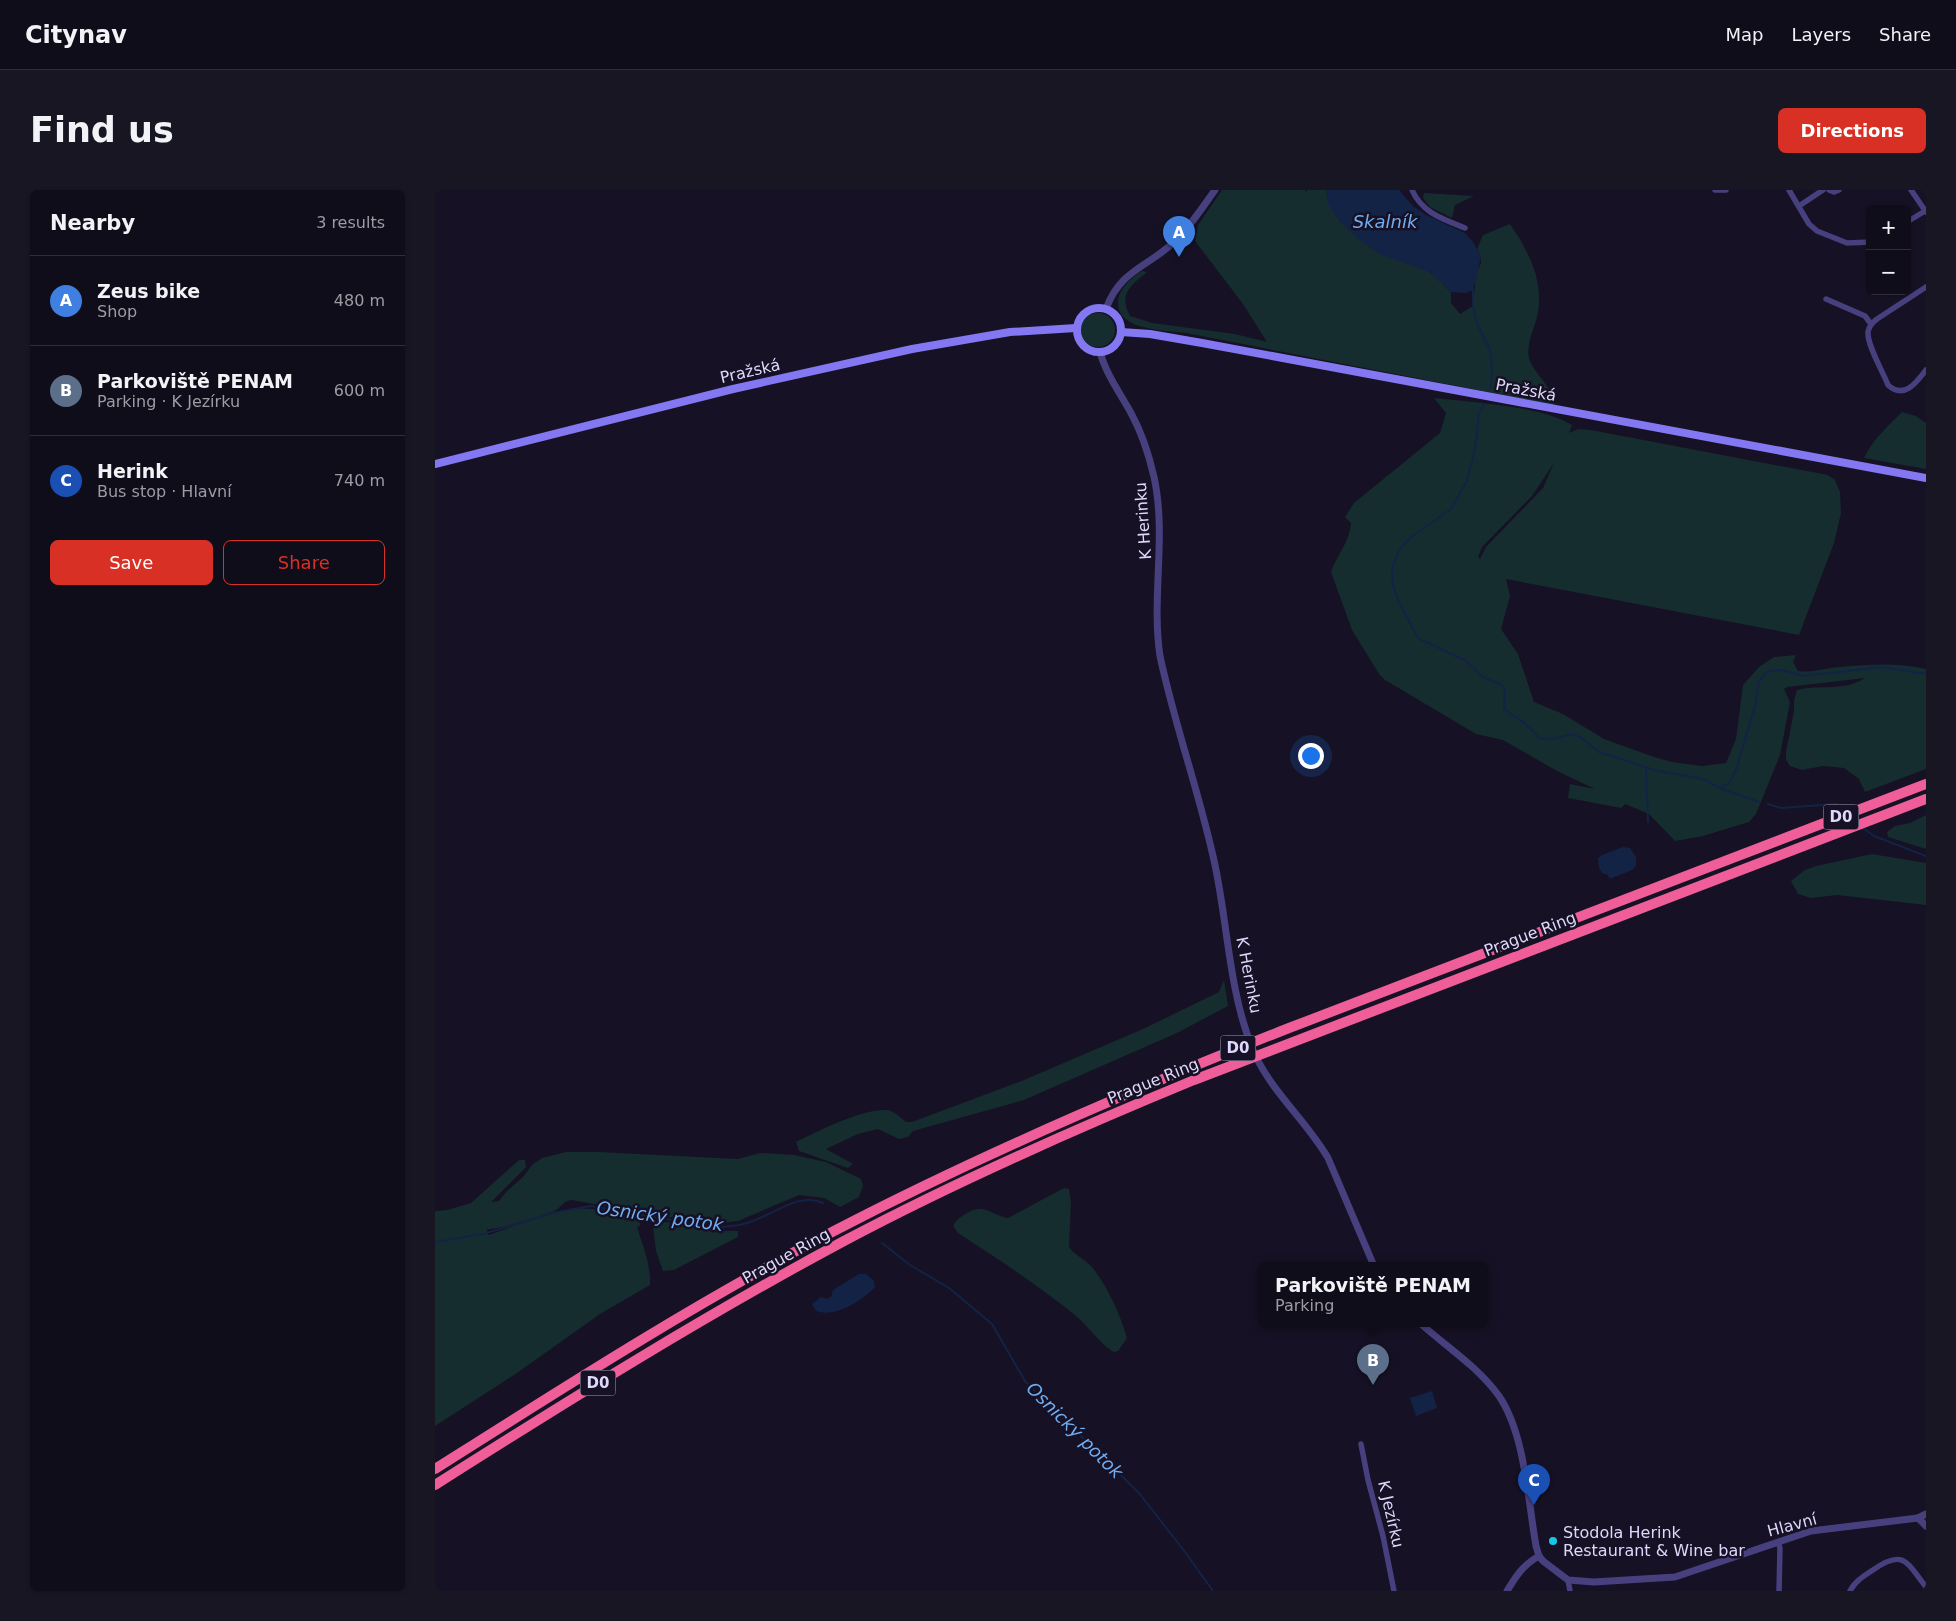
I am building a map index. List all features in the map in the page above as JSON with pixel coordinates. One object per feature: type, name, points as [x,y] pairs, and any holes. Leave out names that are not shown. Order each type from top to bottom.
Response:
[{"type":"highway","name":"Prague Ring","points":[[435,1469],[627,1348],[756,1273],[913,1190],[1028,1136],[1190,1067],[1926,784]]},
{"type":"highway","name":"Prague Ring","points":[[435,1485],[631,1361],[763,1285],[846,1240],[926,1200],[1090,1123],[1194,1080],[1926,799]]},
{"type":"main road","points":[[1095,308],[1106,309],[1118,319],[1121,332],[1119,339],[1108,350],[1092,351],[1083,345],[1078,338],[1076,328],[1085,312],[1095,308]]},
{"type":"main road","name":"Pražská","points":[[435,464],[733,389],[912,349],[1010,332],[1076,328]]},
{"type":"main road","name":"Pražská","points":[[1121,332],[1150,334],[1202,343],[1926,478]]},
{"type":"street","points":[[1106,309],[1112,294],[1126,277],[1175,242],[1188,228],[1215,190]]},
{"type":"street","points":[[1413,190],[1415,197],[1430,213],[1465,228]]},
{"type":"street","points":[[1715,190],[1726,190]]},
{"type":"street","points":[[1789,190],[1809,224],[1817,231],[1847,243],[1866,242]]},
{"type":"street","points":[[1799,206],[1823,190]]},
{"type":"street","points":[[1829,190],[1834,192],[1839,190]]},
{"type":"street","points":[[1911,190],[1925,211],[1911,220]]},
{"type":"street","points":[[1926,287],[1871,324],[1868,330],[1869,340],[1888,385],[1893,390],[1901,392],[1913,386],[1926,370]]},
{"type":"street","points":[[1826,299],[1865,316],[1871,324]]},
{"type":"street","name":"K Herinku","points":[[1100,352],[1106,368],[1144,440],[1157,492],[1160,564],[1158,635],[1161,659],[1214,862],[1241,1016],[1253,1050],[1267,1078],[1321,1145],[1328,1158],[1372,1262]]},
{"type":"street","points":[[1425,1327],[1476,1371],[1505,1406],[1512,1420],[1519,1445],[1539,1556],[1554,1571],[1568,1580],[1571,1591]]},
{"type":"street","name":"K Jezírku","points":[[1361,1444],[1394,1591]]},
{"type":"street","name":"Hlavní","points":[[1568,1580],[1594,1582],[1675,1577],[1811,1532],[1918,1518],[1926,1514]]},
{"type":"street","points":[[1918,1518],[1926,1526]]},
{"type":"street","points":[[1778,1542],[1780,1548],[1779,1591]]},
{"type":"street","points":[[1507,1591],[1518,1572],[1539,1556]]},
{"type":"street","points":[[1850,1591],[1855,1583],[1888,1560],[1894,1558],[1905,1562],[1926,1587]]},
{"type":"green space","points":[[1222,190],[1305,190],[1306,192],[1307,190],[1326,190],[1331,207],[1340,221],[1366,241],[1431,273],[1451,292],[1451,303],[1460,314],[1473,306],[1476,273],[1481,263],[1481,257],[1477,249],[1483,235],[1510,224],[1534,268],[1539,292],[1539,304],[1528,353],[1529,358],[1531,364],[1548,387],[1554,399],[1554,405],[1133,324],[1119,311],[1118,301],[1121,292],[1127,284],[1142,271],[1147,272],[1131,286],[1126,296],[1125,301],[1130,316],[1152,323],[1235,334],[1267,342],[1243,304],[1195,241],[1198,225]]},
{"type":"green space","points":[[1424,193],[1474,196],[1455,205],[1452,218],[1430,207],[1423,198]]},
{"type":"green space","points":[[1098,313],[1105,314],[1110,318],[1114,323],[1114,337],[1110,342],[1105,346],[1098,347],[1091,346],[1086,342],[1082,337],[1081,330],[1082,323],[1086,318],[1091,314]]},
{"type":"green space","points":[[1434,398],[1525,409],[1543,413],[1572,425],[1569,433],[1578,429],[1591,430],[1828,475],[1835,480],[1840,492],[1841,513],[1834,543],[1799,635],[1506,579],[1510,596],[1501,629],[1518,654],[1534,702],[1563,714],[1604,739],[1672,762],[1702,766],[1726,763],[1736,739],[1743,685],[1759,667],[1774,657],[1796,655],[1793,662],[1798,671],[1873,665],[1915,667],[1926,669],[1926,769],[1865,792],[1859,779],[1844,768],[1823,766],[1802,770],[1790,766],[1786,760],[1786,752],[1797,690],[1849,685],[1865,678],[1787,687],[1784,689],[1790,702],[1780,755],[1756,814],[1749,822],[1703,836],[1675,841],[1649,814],[1625,804],[1621,808],[1568,798],[1570,784],[1595,789],[1557,771],[1503,740],[1476,734],[1385,680],[1379,674],[1352,630],[1331,572],[1350,530],[1351,523],[1345,517],[1354,503],[1440,433],[1446,413]],"holes":[[[1554,463],[1543,488],[1486,547],[1480,559],[1478,557],[1482,547],[1532,496]]]},
{"type":"green space","points":[[1902,412],[1916,416],[1926,423],[1926,469],[1864,458],[1876,439]]},
{"type":"green space","points":[[1926,815],[1926,849],[1888,837],[1887,832],[1895,826],[1910,823]]},
{"type":"green space","points":[[1872,854],[1926,863],[1926,905],[1837,895],[1811,898],[1798,894],[1791,881],[1805,870],[1816,866]]},
{"type":"green space","points":[[1224,980],[1228,1006],[1177,1033],[1024,1100],[913,1131],[908,1137],[899,1139],[878,1129],[858,1134],[826,1149],[853,1164],[848,1168],[799,1151],[796,1142],[854,1116],[877,1110],[887,1110],[895,1113],[906,1122],[912,1122],[1024,1080],[1143,1029],[1219,992]]},
{"type":"green space","points":[[566,1152],[738,1159],[760,1153],[794,1155],[826,1162],[861,1179],[863,1186],[859,1197],[840,1207],[824,1198],[799,1195],[738,1221],[721,1223],[654,1215],[572,1200],[564,1203],[556,1210],[543,1215],[511,1225],[487,1229],[488,1235],[542,1216],[574,1209],[607,1211],[639,1218],[640,1226],[637,1227],[648,1263],[650,1285],[600,1314],[517,1373],[435,1426],[435,1211],[447,1210],[471,1203],[519,1160],[525,1160],[526,1167],[491,1202],[499,1201],[532,1165],[542,1158]]},
{"type":"green space","points":[[1064,1188],[1069,1189],[1071,1202],[1069,1246],[1073,1252],[1092,1267],[1113,1301],[1127,1338],[1118,1351],[1114,1352],[1109,1349],[1061,1304],[1018,1272],[958,1233],[953,1226],[960,1217],[977,1209],[987,1210],[1008,1218]]},
{"type":"green space","points":[[660,1221],[719,1231],[738,1231],[738,1237],[674,1270],[663,1271],[656,1251],[653,1227]]},
{"type":"water","name":"Skalník","points":[[1326,190],[1399,190],[1413,206],[1426,215],[1465,233],[1473,242],[1481,257],[1473,290],[1466,293],[1451,292],[1430,272],[1379,254],[1342,224],[1328,204]]},
{"type":"water","points":[[1623,847],[1630,848],[1636,857],[1636,866],[1632,870],[1609,878],[1599,868],[1598,858]]},
{"type":"water","points":[[859,1274],[866,1274],[874,1281],[875,1287],[870,1292],[856,1303],[840,1310],[823,1313],[816,1311],[812,1304],[821,1297],[827,1299],[831,1297],[833,1290]]},
{"type":"water","points":[[1432,1391],[1437,1408],[1416,1416],[1410,1398]]},
{"type":"waterway","points":[[1473,289],[1473,306],[1477,324],[1490,350],[1492,367],[1491,388]]},
{"type":"waterway","points":[[1484,404],[1479,414],[1475,449],[1467,481],[1451,509],[1411,537],[1399,550],[1392,568],[1393,585],[1398,600],[1418,638],[1466,661],[1483,677],[1502,685],[1505,690],[1504,709],[1523,722],[1540,738],[1554,739],[1571,734],[1580,737],[1599,752],[1658,771],[1703,779],[1720,788],[1759,802]]},
{"type":"waterway","points":[[1720,788],[1729,783],[1736,770],[1755,706],[1759,682],[1766,672],[1781,670],[1804,676],[1881,667],[1926,674]]},
{"type":"waterway","points":[[1646,768],[1648,822]]},
{"type":"waterway","points":[[1768,804],[1781,808],[1836,804],[1846,809]]},
{"type":"waterway","points":[[1863,828],[1874,836],[1926,856]]},
{"type":"waterway","name":"Osnický potok","points":[[552,1213],[591,1206],[712,1227],[725,1227],[756,1220],[794,1202],[814,1200],[823,1203]]},
{"type":"waterway","name":"Osnický potok","points":[[435,1242],[483,1234],[550,1214]]},
{"type":"waterway","name":"Osnický potok","points":[[882,1243],[910,1265],[949,1288],[992,1324],[1025,1381],[1139,1493],[1213,1591]]},
{"type":"place","name":"Zeus bike","points":[[1179,257]]},
{"type":"place","name":"Parkoviště PENAM","points":[[1373,1385]]},
{"type":"place","name":"Herink","points":[[1534,1505]]},
{"type":"place","name":"Stodola Herink Restaurant & Wine bar","points":[[1553,1541]]}]
